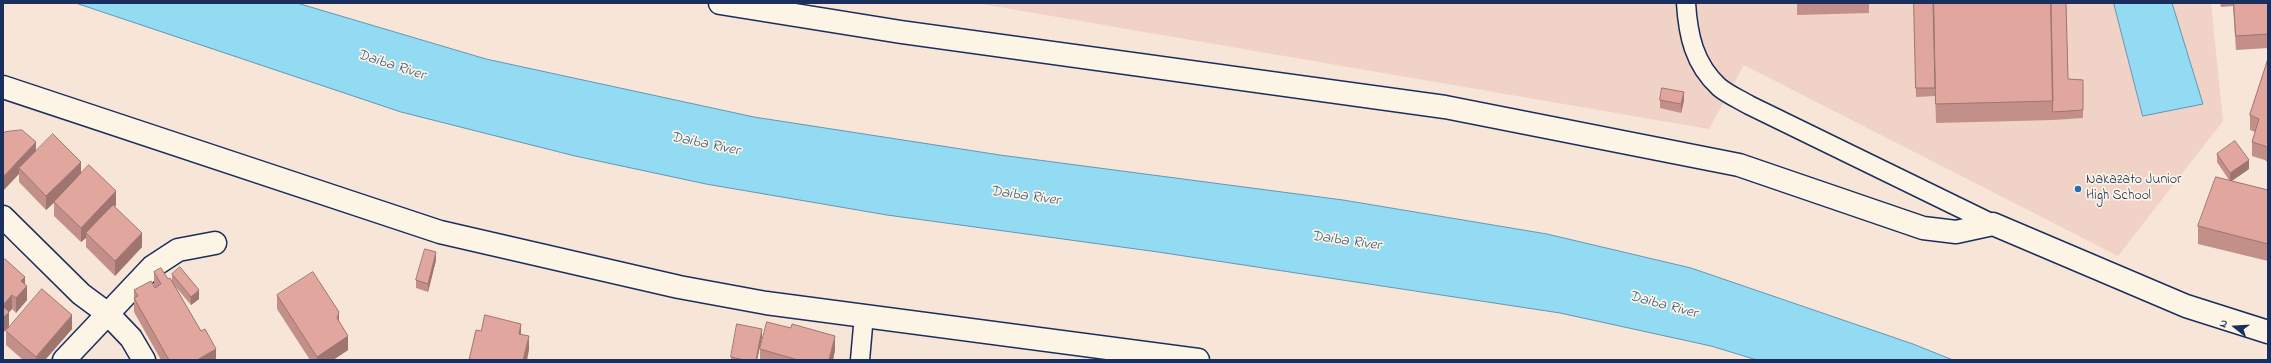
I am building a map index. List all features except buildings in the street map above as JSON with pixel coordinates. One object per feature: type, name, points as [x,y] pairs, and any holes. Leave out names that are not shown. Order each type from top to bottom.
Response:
[{"type":"street","points":[[720,3],[901,32],[1445,107],[1739,165],[1923,228],[1956,232],[1993,224],[2186,306],[2268,332]]},
{"type":"street","points":[[3,87],[440,232],[679,287],[766,303],[1198,360]]},
{"type":"street","points":[[3,217],[81,294],[108,314],[131,338],[144,360]]},
{"type":"street","points":[[64,360],[152,267],[178,250],[215,242]]},
{"type":"lane","points":[[1686,3],[1689,38],[1698,63],[1720,87],[1748,105],[1993,224]]},
{"type":"lane","points":[[860,360],[864,315]]},
{"type":"shaded area","name":"Nakazato Junior High School","points":[[976,3],[2211,3],[2223,121],[2118,256],[1744,65],[1709,129]]},
{"type":"water","name":"Daiba River","points":[[76,3],[297,3],[486,59],[754,117],[1000,155],[1343,200],[1547,234],[1691,268],[1913,344],[1953,360],[1757,360],[1711,346],[1560,313],[1158,252],[887,215],[706,184],[575,156],[401,112]]},
{"type":"water","points":[[2114,3],[2172,3],[2203,104],[2143,116]]},
{"type":"place","name":"Nakazato Junior High School","points":[[2078,189]]}]
